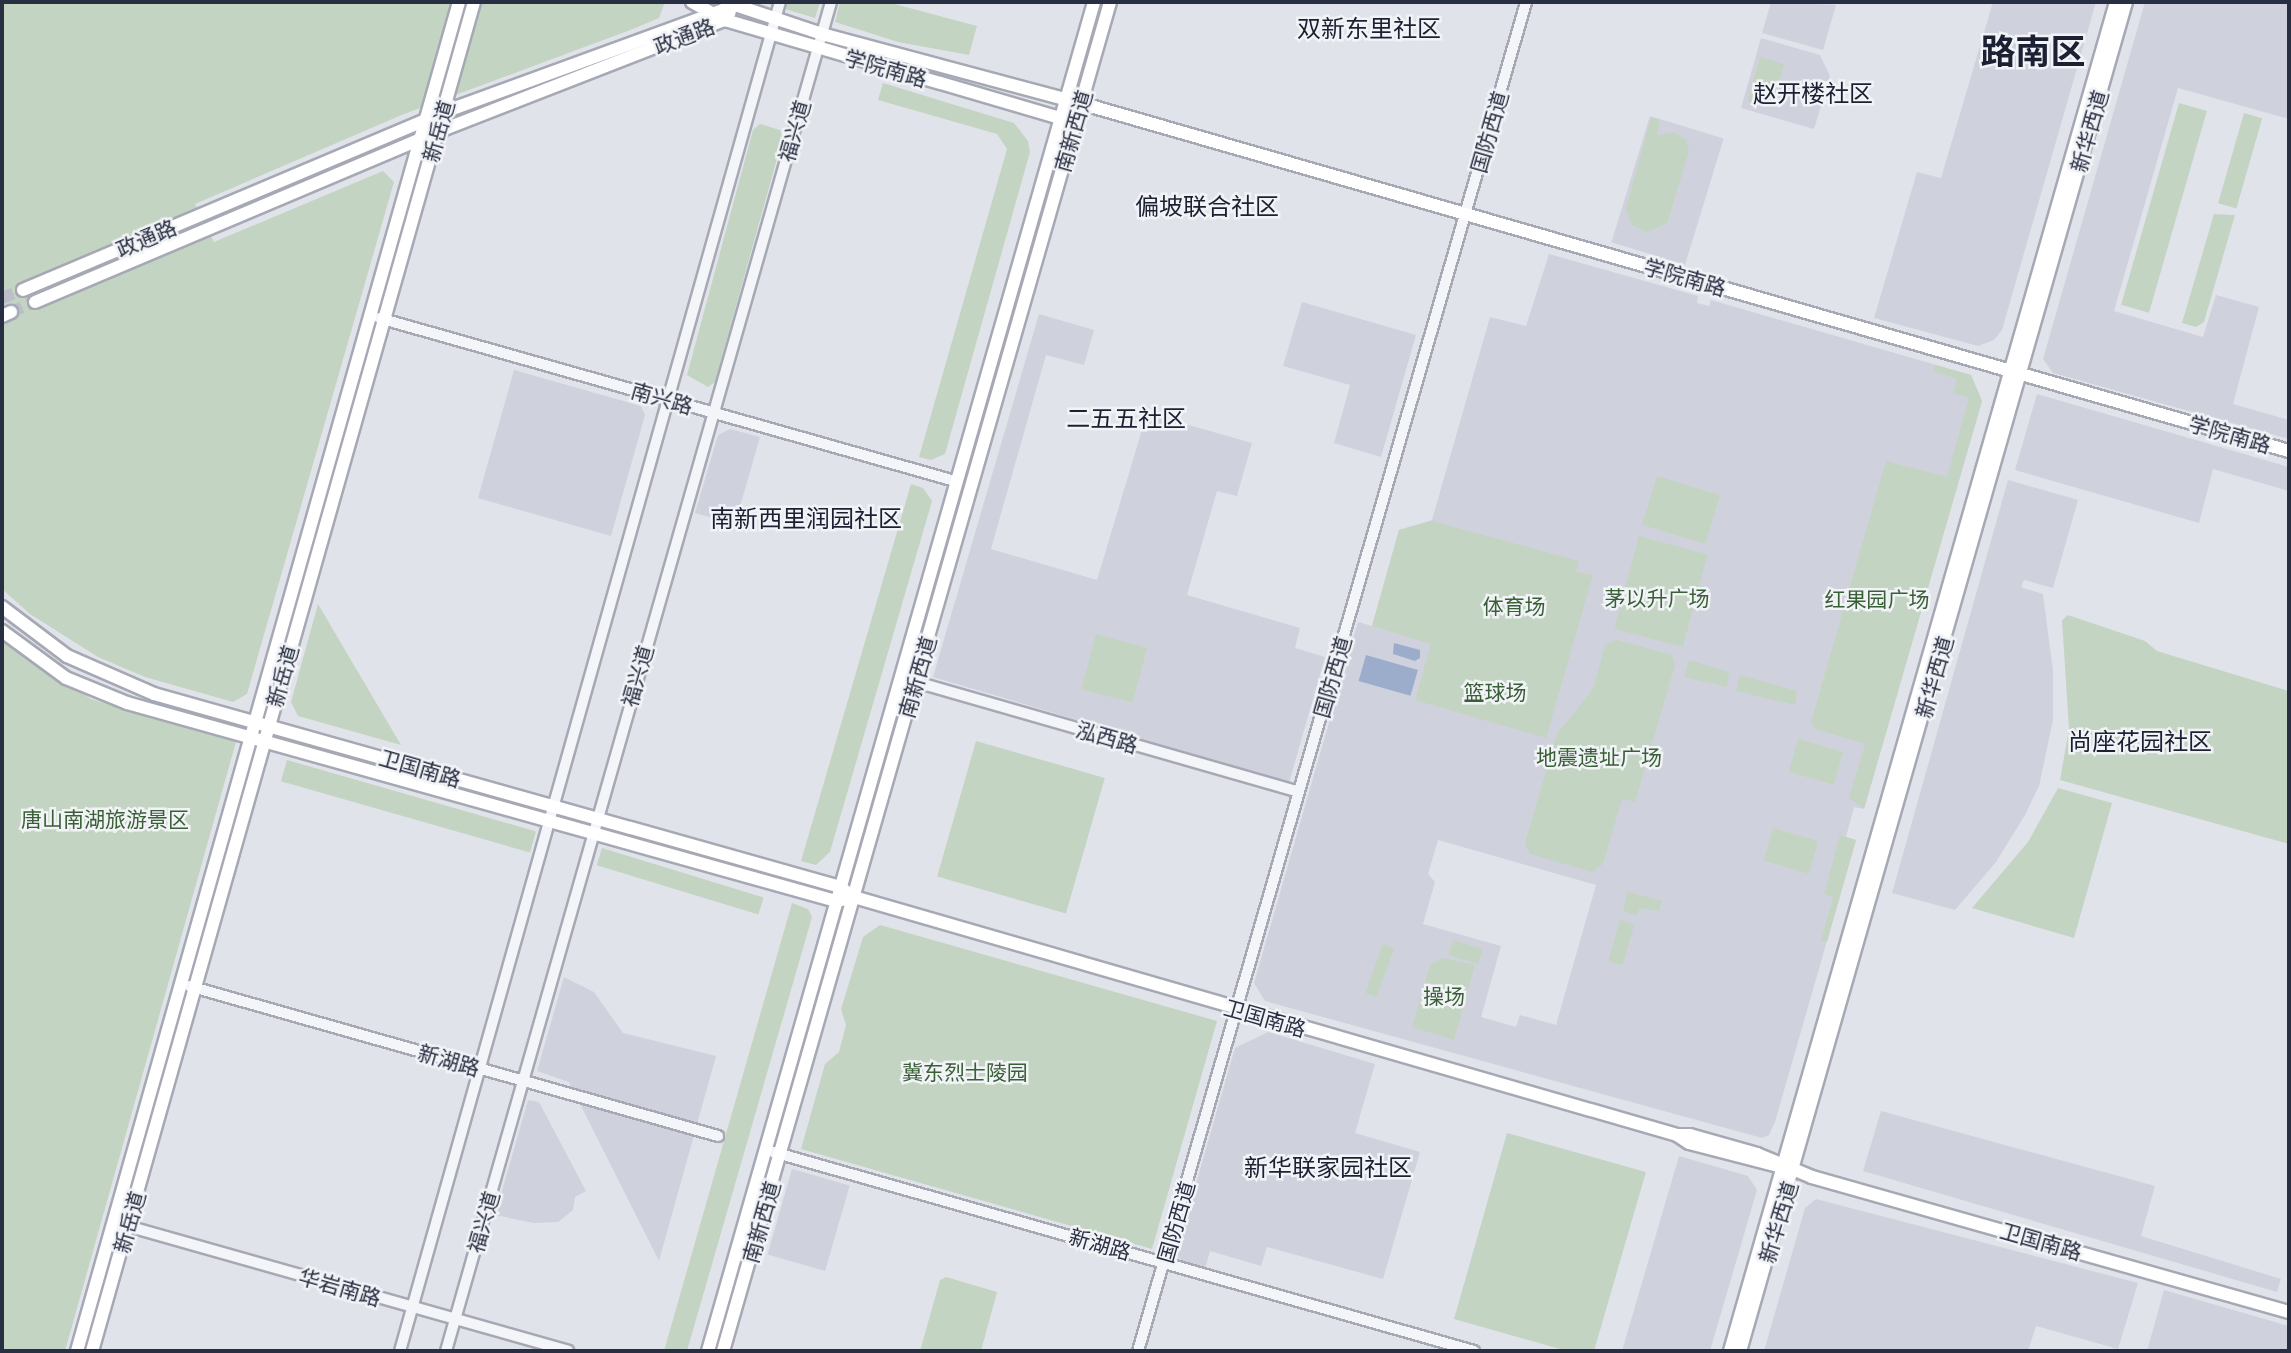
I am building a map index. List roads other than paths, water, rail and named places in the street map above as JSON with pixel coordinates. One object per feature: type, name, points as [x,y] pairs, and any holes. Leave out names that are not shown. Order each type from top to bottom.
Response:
[{"type":"main road","name":"新岳道","points":[[77,1351],[459,2]]},
{"type":"main road","name":"新岳道","points":[[92,1351],[474,2]]},
{"type":"main road","name":"学院南路","points":[[692,2],[725,20],[1060,118]]},
{"type":"main road","name":"南新西道","points":[[708,1351],[1094,2]]},
{"type":"main road","name":"南新西道","points":[[723,1351],[1110,2]]},
{"type":"main road","name":"新华西道","points":[[1740,1351],[1788,1167],[2015,372],[2116,2]]},
{"type":"main road","name":"新华西道","points":[[2015,372],[2126,2]]},
{"type":"main road","name":"政通路","points":[[23,290],[444,112],[730,4]]},
{"type":"main road","name":"政通路","points":[[35,302],[438,132],[725,20],[730,4]]},
{"type":"main road","name":"学院南路","points":[[730,4],[822,34],[1065,102],[1080,103],[2289,451]]},
{"type":"main road","points":[[1060,118],[1080,103]]},
{"type":"main road","points":[[220,206],[229,220]]},
{"type":"main road","name":"卫国南路","points":[[2,607],[67,656],[110,678],[268,726],[840,887],[853,897],[1677,1135],[1690,1135],[1788,1167],[2289,1312]]},
{"type":"main road","name":"卫国南路","points":[[2,631],[43,663],[89,688],[250,737],[836,901],[853,897]]},
{"type":"main road","name":"新华西道","points":[[1730,1351],[1788,1167]]},
{"type":"street","name":"福兴道","points":[[400,1351],[779,2]]},
{"type":"street","name":"福兴道","points":[[446,1351],[596,817],[831,2]]},
{"type":"street","name":"国防西道","points":[[1138,1351],[1526,2]]},
{"type":"street","name":"南兴路","points":[[369,316],[955,481]]},
{"type":"street","name":"泓西路","points":[[916,682],[1299,792]]},
{"type":"street","name":"新湖路","points":[[180,984],[718,1136]]},
{"type":"street","name":"新湖路","points":[[766,1150],[1474,1351]]},
{"type":"street","name":"华岩南路","points":[[113,1222],[568,1351]]},
{"type":"water","points":[[1394,643],[1420,650],[1420,658],[1415,661],[1393,654]]},
{"type":"water","points":[[1366,655],[1418,670],[1410,696],[1359,681]]},
{"type":"tunnel","points":[[2,298],[23,290]]},
{"type":"tunnel","points":[[11,312],[35,302]]},
{"type":"district","name":"双新东里社区","points":[[1369,29]]},
{"type":"district","name":"路南区","points":[[2033,51]]},
{"type":"district","name":"赵开楼社区","points":[[1813,94]]},
{"type":"district","name":"偏坡联合社区","points":[[1207,207]]},
{"type":"district","name":"二五五社区","points":[[1126,419]]},
{"type":"district","name":"南新西里润园社区","points":[[806,519]]},
{"type":"district","name":"尚座花园社区","points":[[2140,742]]},
{"type":"district","name":"新华联家园社区","points":[[1328,1168]]},
{"type":"park label","name":"茅以升广场","points":[[1657,598]]},
{"type":"park label","name":"红果园广场","points":[[1877,599]]},
{"type":"park label","name":"体育场","points":[[1514,606]]},
{"type":"park label","name":"篮球场","points":[[1495,692]]},
{"type":"park label","name":"地震遗址广场","points":[[1599,757]]},
{"type":"park label","name":"唐山南湖旅游景区","points":[[105,819]]},
{"type":"park label","name":"操场","points":[[1444,996]]},
{"type":"park label","name":"冀东烈士陵园","points":[[965,1072]]}]
